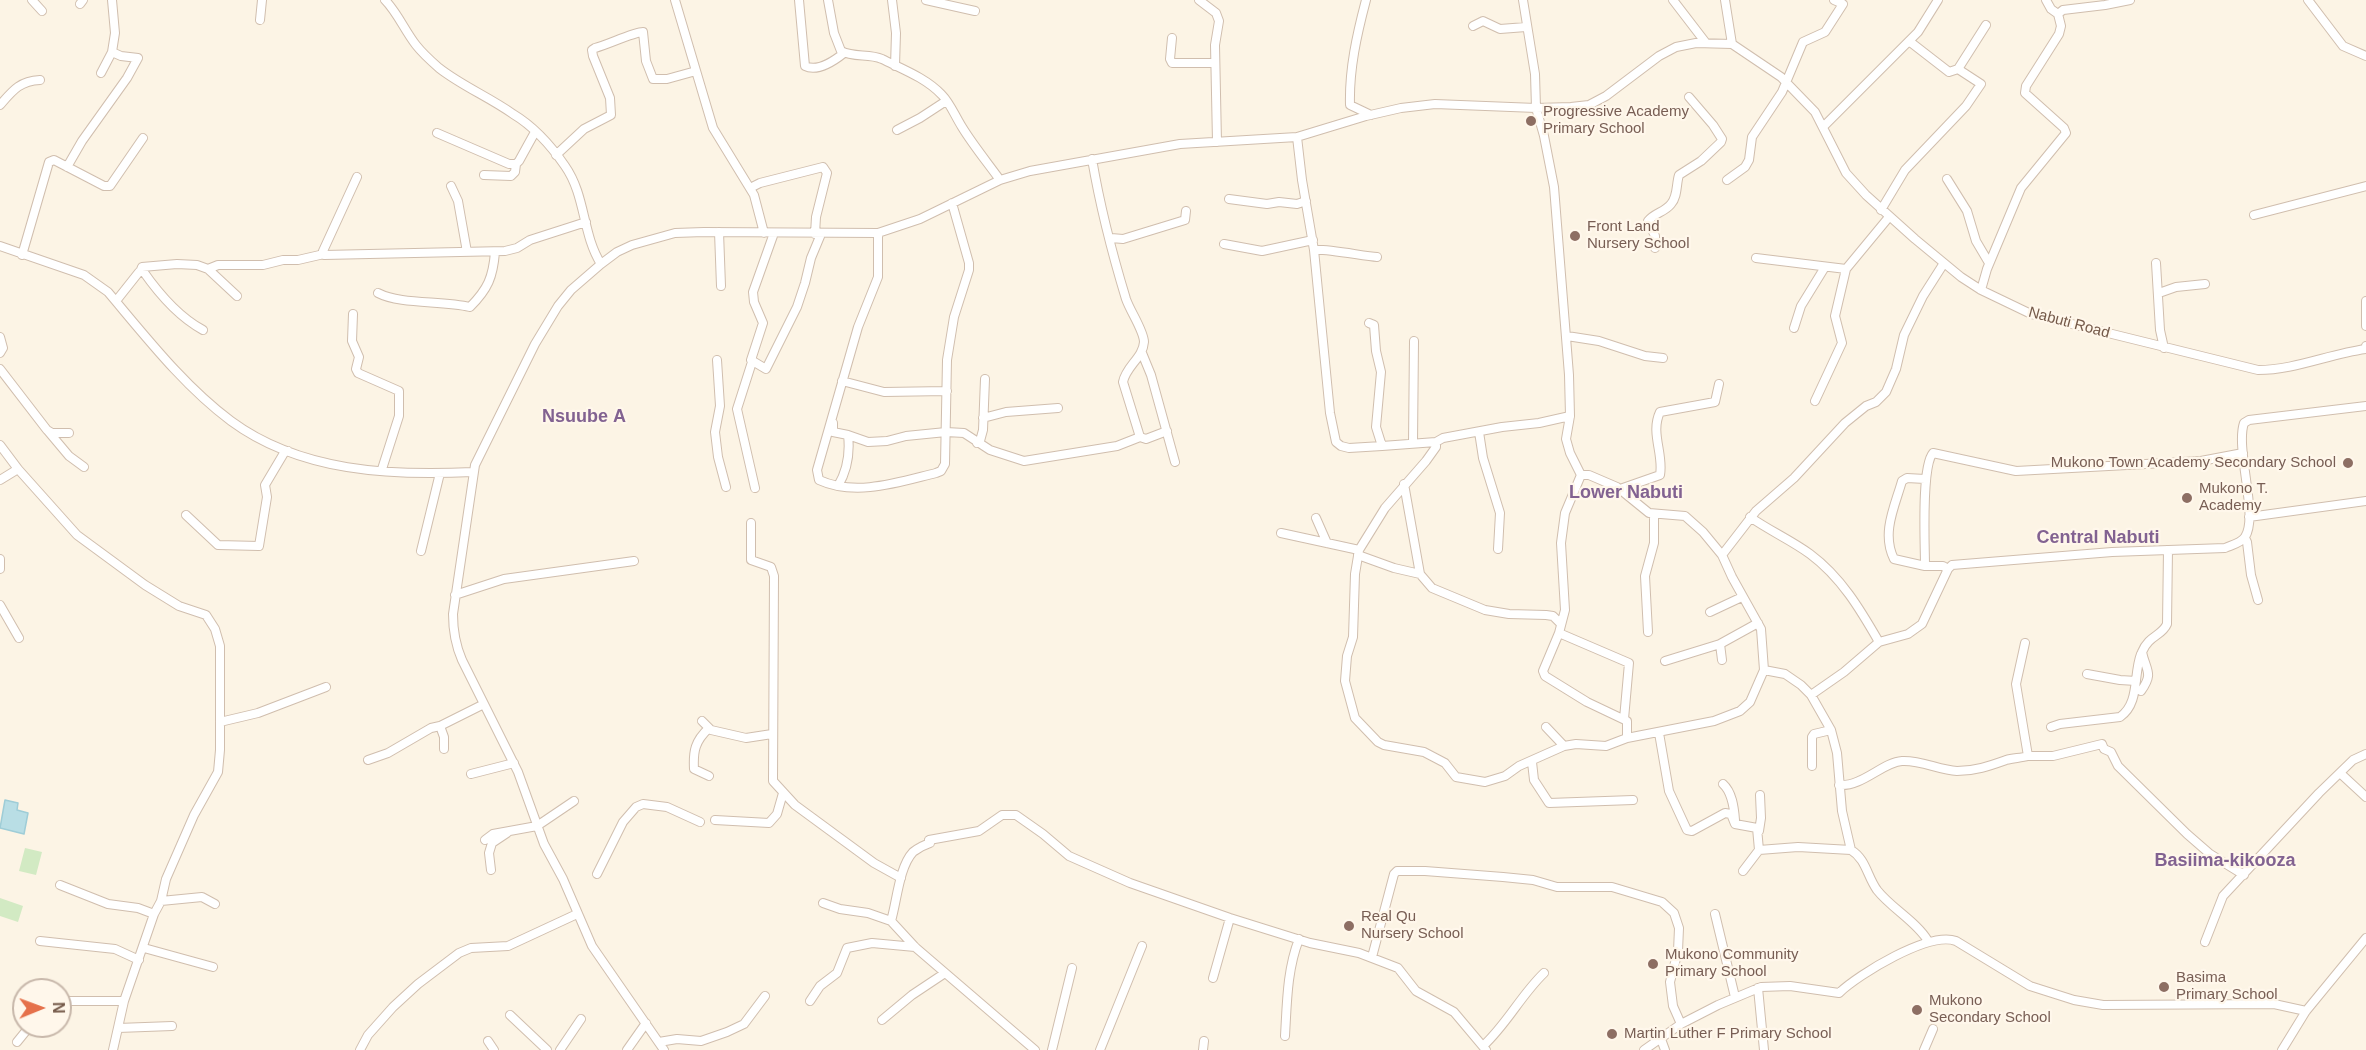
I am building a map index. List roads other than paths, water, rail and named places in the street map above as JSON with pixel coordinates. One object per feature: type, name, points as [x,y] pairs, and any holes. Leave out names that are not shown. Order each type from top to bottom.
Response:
[{"type":"street","points":[[32,0],[42,11]]},
{"type":"street","points":[[101,73],[112,52],[115,33],[112,0]]},
{"type":"street","points":[[260,20],[262,0]]},
{"type":"street","points":[[387,0],[417,46],[429,59],[457,81],[513,114],[535,132],[556,155],[577,188],[592,248],[601,264]]},
{"type":"street","points":[[675,0],[713,128],[750,188],[757,203],[764,233]]},
{"type":"street","points":[[800,0],[806,66],[812,68],[831,62],[844,53]]},
{"type":"street","points":[[828,0],[839,48],[844,53],[873,56],[932,86],[946,100],[966,133],[1000,180]]},
{"type":"street","points":[[892,0],[896,33],[895,66]]},
{"type":"street","points":[[926,0],[975,11]]},
{"type":"street","points":[[1199,0],[1218,16],[1215,63],[1217,142]]},
{"type":"street","points":[[1366,0],[1353,56],[1349,87],[1350,105],[1371,115]]},
{"type":"street","points":[[1523,0],[1535,74],[1536,108],[1554,187],[1567,336],[1570,416],[1566,439],[1569,453],[1581,475]]},
{"type":"street","points":[[1673,0],[1706,43]]},
{"type":"street","points":[[765,996],[744,1024],[701,1041],[677,1039],[662,1046],[603,965],[544,844],[514,763],[456,645],[453,614],[473,472],[545,324],[571,290],[601,264],[632,245],[662,236],[719,232],[818,234],[878,232],[920,219],[1000,180],[1060,164],[1180,144],[1298,137],[1371,115],[1401,108],[1435,104],[1536,108],[1589,105],[1606,96],[1659,56],[1676,47],[1706,43],[1732,44],[1725,0]]},
{"type":"street","points":[[1727,180],[1745,167],[1749,160],[1752,137],[1782,92],[1803,42],[1825,32],[1844,2],[1834,0]]},
{"type":"street","points":[[1824,126],[1918,32],[1938,0]]},
{"type":"street","points":[[1981,290],[1989,263],[2020,188],[2066,135],[2064,128],[2025,93],[2026,86],[2059,34],[2061,27],[2058,14],[2051,9],[2046,0]]},
{"type":"street","points":[[2058,14],[2063,10],[2105,6],[2130,0]]},
{"type":"street","points":[[2308,0],[2343,46],[2366,56]]},
{"type":"street","points":[[1473,26],[1483,21],[1490,22],[1500,29],[1526,27]]},
{"type":"street","points":[[1909,41],[1949,72],[1958,69],[1986,25]]},
{"type":"street","points":[[556,155],[584,129],[611,115],[610,98],[593,56],[592,50],[595,48],[625,39],[636,32],[643,32],[646,61],[653,79],[667,79],[696,71]]},
{"type":"street","points":[[1172,38],[1170,59],[1172,63],[1215,63]]},
{"type":"street","name":"Nabuti Road","points":[[1732,44],[1786,82],[1815,112],[1846,172],[1888,217],[1981,290],[2031,314],[2258,370],[2285,369],[2366,347]]},
{"type":"street","points":[[67,167],[138,58],[121,56],[112,52]]},
{"type":"street","points":[[1881,210],[1905,170],[1950,124],[1981,84],[1958,69]]},
{"type":"street","points":[[0,105],[10,93],[27,80],[40,80]]},
{"type":"street","points":[[1655,248],[1655,236],[1648,221],[1652,216],[1670,206],[1674,200],[1679,175],[1701,161],[1722,139],[1713,124],[1689,97]]},
{"type":"street","points":[[897,130],[946,100]]},
{"type":"street","points":[[484,175],[511,176],[535,132]]},
{"type":"street","points":[[437,133],[504,163],[516,164]]},
{"type":"street","points":[[1298,137],[1313,240],[1330,413],[1336,442],[1349,448],[1436,442],[1443,438],[1570,416]]},
{"type":"street","points":[[22,255],[47,165],[51,160],[104,186],[110,186],[143,138]]},
{"type":"street","points":[[1092,159],[1098,194],[1126,298],[1143,334],[1142,354],[1175,462]]},
{"type":"street","points":[[750,188],[760,183],[823,168],[827,173],[816,217],[818,234],[797,307],[768,368],[764,369],[752,362]]},
{"type":"street","points":[[324,254],[324,249],[357,177]]},
{"type":"street","points":[[1947,179],[1964,206],[1976,241],[1989,263]]},
{"type":"street","points":[[451,186],[458,201],[467,252]]},
{"type":"street","points":[[2254,215],[2366,186]]},
{"type":"street","points":[[1229,199],[1267,204],[1279,202],[1297,204],[1306,201]]},
{"type":"street","points":[[878,232],[878,277],[858,327],[817,475],[819,480],[854,489],[936,474],[946,460],[947,360],[954,317],[969,270],[952,203]]},
{"type":"street","points":[[1110,238],[1123,239],[1185,220],[1186,211]]},
{"type":"street","points":[[1815,401],[1842,343],[1835,316],[1846,269],[1888,217]]},
{"type":"street","points":[[208,269],[218,266],[263,265],[324,254],[495,252],[511,250],[531,240],[586,222]]},
{"type":"street","points":[[719,232],[722,286]]},
{"type":"street","points":[[755,488],[737,409],[763,322],[754,302],[753,292],[774,233]]},
{"type":"street","points":[[1224,244],[1262,251],[1313,240]]},
{"type":"street","points":[[0,246],[84,275],[96,282],[116,301],[189,383],[231,421],[262,440],[313,460],[344,468],[440,473],[473,472]]},
{"type":"street","points":[[1314,250],[1321,248],[1334,253],[1377,257]]},
{"type":"street","points":[[378,293],[388,298],[454,303],[470,307],[490,282],[495,252]]},
{"type":"street","points":[[1756,258],[1846,269]]},
{"type":"street","points":[[1722,555],[1750,517],[1794,478],[1845,423],[1866,406],[1876,402],[1886,392],[1896,369],[1904,336],[1923,296],[1944,263]]},
{"type":"street","points":[[2156,263],[2160,330],[2164,348]]},
{"type":"street","points":[[116,301],[142,267],[177,264],[197,265],[208,269],[237,297]]},
{"type":"street","points":[[1794,328],[1801,306],[1825,267]]},
{"type":"street","points":[[140,272],[145,272],[165,299],[188,322],[203,330]]},
{"type":"street","points":[[2159,293],[2176,287],[2205,284]]},
{"type":"street","points":[[2366,301],[2366,326]]},
{"type":"street","points":[[353,314],[352,341],[359,357],[357,373],[399,391],[399,417],[384,457],[382,469]]},
{"type":"street","points":[[1369,323],[1374,325],[1376,351],[1381,372],[1376,427],[1382,446]]},
{"type":"street","points":[[1567,336],[1599,341],[1645,356],[1664,358]]},
{"type":"street","points":[[0,337],[3,348],[0,353]]},
{"type":"street","points":[[1413,442],[1414,341]]},
{"type":"street","points":[[1140,437],[1123,382],[1126,373],[1142,354]]},
{"type":"street","points":[[717,360],[720,406],[715,432],[726,487]]},
{"type":"street","points":[[0,369],[69,456],[84,467]]},
{"type":"street","points":[[977,442],[981,438],[985,379]]},
{"type":"street","points":[[842,381],[884,392],[947,391]]},
{"type":"street","points":[[1620,489],[1660,476],[1656,428],[1660,412],[1715,402],[1719,384]]},
{"type":"street","points":[[2258,600],[2245,538],[2249,517],[2243,453],[2242,428],[2244,423],[2249,420],[2366,406]]},
{"type":"street","points":[[835,407],[832,432],[868,442],[946,432],[964,434],[990,450],[1024,461],[1117,446],[1140,437]]},
{"type":"street","points":[[983,418],[1006,412],[1058,408]]},
{"type":"street","points":[[47,430],[52,433],[69,433]]},
{"type":"street","points":[[1140,437],[1146,439],[1167,431]]},
{"type":"street","points":[[1479,432],[1483,458],[1500,513],[1498,549]]},
{"type":"street","points":[[838,486],[843,479],[849,452],[848,435]]},
{"type":"street","points":[[1436,442],[1436,447],[1426,461],[1385,508],[1358,552],[1353,596],[1353,637],[1347,656],[1345,676],[1355,718],[1359,724],[1384,745],[1424,752],[1440,759],[1456,777],[1485,782],[1505,776],[1519,766],[1564,746],[1576,744],[1606,746],[1628,738],[1714,721],[1740,711],[1749,702],[1764,670],[1761,630],[1758,623],[1742,597],[1722,555],[1703,532],[1685,516],[1649,513],[1620,489],[1581,475]]},
{"type":"street","points":[[0,445],[18,470],[77,535],[145,585],[179,606],[201,612],[210,620],[219,637],[218,772],[194,815],[166,879],[161,902],[154,914],[124,1001],[114,1048],[105,1050]]},
{"type":"street","points":[[186,515],[218,545],[259,546],[267,497],[266,485],[284,453],[288,451]]},
{"type":"street","points":[[1925,566],[1925,479],[1929,457],[1933,453],[1967,459],[2004,470],[2026,471],[2096,465],[2201,461],[2243,453]]},
{"type":"street","points":[[0,480],[18,470]]},
{"type":"street","points":[[421,551],[440,473]]},
{"type":"street","points":[[1581,475],[1564,518],[1561,568],[1566,605],[1559,633],[1544,666],[1545,676],[1587,702],[1624,719],[1628,723],[1628,738]]},
{"type":"street","points":[[1925,479],[1907,478],[1902,481],[1898,501],[1890,520],[1889,538],[1894,559],[1925,566],[1943,566],[1948,569]]},
{"type":"street","points":[[1404,484],[1420,574],[1437,592],[1485,610],[1509,614],[1553,616],[1560,623]]},
{"type":"street","points":[[2249,517],[2366,501]]},
{"type":"street","points":[[1648,632],[1645,576],[1654,543],[1654,514]]},
{"type":"street","points":[[1750,517],[1809,553],[1838,580],[1857,604],[1879,642]]},
{"type":"street","points":[[1316,518],[1328,543]]},
{"type":"street","points":[[751,523],[751,560],[771,567],[774,576],[773,781],[795,805],[874,863],[901,878]]},
{"type":"street","points":[[1281,533],[1328,543],[1358,552],[1394,568],[1420,574]]},
{"type":"street","points":[[1811,695],[1844,672],[1879,642],[1908,634],[1922,624],[1952,565],[2225,548],[2245,538]]},
{"type":"street","points":[[2051,727],[2120,717],[2128,711],[2134,697],[2137,665],[2142,652],[2150,639],[2166,629],[2168,550]]},
{"type":"street","points":[[0,559],[0,569]]},
{"type":"street","points":[[455,595],[504,579],[634,561]]},
{"type":"street","points":[[1710,612],[1742,597]]},
{"type":"street","points":[[0,605],[20,638]]},
{"type":"street","points":[[1665,661],[1720,644],[1758,623]]},
{"type":"street","points":[[1559,633],[1629,663],[1624,719]]},
{"type":"street","points":[[2025,643],[2016,684],[2028,756]]},
{"type":"street","points":[[1720,644],[1722,660]]},
{"type":"street","points":[[2141,691],[2148,682],[2149,676],[2142,652]]},
{"type":"street","points":[[1764,670],[1785,674],[1811,695],[1831,730],[1837,753],[1839,785],[1851,850]]},
{"type":"street","points":[[2087,674],[2120,681],[2136,681]]},
{"type":"street","points":[[220,722],[258,713],[326,687]]},
{"type":"street","points":[[368,760],[388,753],[431,728],[440,726],[484,704]]},
{"type":"street","points":[[702,721],[709,728],[746,738],[772,734]]},
{"type":"street","points":[[440,726],[444,737],[444,749]]},
{"type":"street","points":[[1546,727],[1564,746]]},
{"type":"street","points":[[709,728],[699,737],[693,751],[694,768],[709,776]]},
{"type":"street","points":[[1812,766],[1812,737],[1814,734],[1831,730]]},
{"type":"street","points":[[1659,733],[1669,791],[1685,828],[1692,831],[1725,813],[1731,814],[1735,824]]},
{"type":"street","points":[[1839,785],[1845,786],[1870,777],[1898,761],[1948,770],[1977,770],[2005,760],[2028,756],[2053,756],[2102,744],[2104,749],[2111,752],[2118,765],[2135,784],[2187,834],[2210,854],[2244,875]]},
{"type":"street","points":[[2205,942],[2223,896],[2353,760],[2366,753]]},
{"type":"street","points":[[1532,762],[1534,780],[1549,803],[1633,800]]},
{"type":"street","points":[[471,774],[514,763]]},
{"type":"street","points":[[2340,773],[2366,797]]},
{"type":"street","points":[[1722,784],[1728,789],[1734,807],[1735,824]]},
{"type":"street","points":[[715,820],[769,823],[774,820],[783,793]]},
{"type":"street","points":[[1743,871],[1759,850],[1760,795]]},
{"type":"street","points":[[485,840],[493,834],[537,826],[574,801]]},
{"type":"street","points":[[597,874],[623,822],[636,807],[643,804],[666,807],[700,822]]},
{"type":"street","points":[[891,921],[901,878],[909,857],[915,850],[930,843],[929,840],[979,831],[1002,815],[1016,815],[1070,856],[1102,872],[1230,918],[1299,939],[1372,957],[1398,968],[1416,991],[1454,1012],[1485,1048],[1523,995],[1544,973]]},
{"type":"street","points":[[1735,824],[1757,828],[1759,831]]},
{"type":"street","points":[[491,870],[489,853],[492,843],[507,833]]},
{"type":"street","points":[[1759,850],[1790,848],[1851,850],[1859,855],[1876,889],[1928,941]]},
{"type":"street","points":[[1372,957],[1396,871],[1425,871],[1533,880],[1557,887],[1617,888],[1662,902],[1676,918],[1679,941],[1670,982],[1673,1006],[1681,1024]]},
{"type":"street","points":[[60,885],[108,904],[138,908],[154,914]]},
{"type":"street","points":[[161,902],[202,897],[214,904]]},
{"type":"street","points":[[823,903],[840,909],[868,913],[891,921],[915,947],[1035,1050]]},
{"type":"street","points":[[360,1050],[368,1035],[393,1008],[418,984],[459,953],[471,948],[508,946],[577,914]]},
{"type":"street","points":[[1715,914],[1735,997]]},
{"type":"street","points":[[1213,978],[1230,918]]},
{"type":"street","points":[[2282,1050],[2306,1011],[2366,938]]},
{"type":"street","points":[[1285,1036],[1288,977],[1291,958],[1299,939]]},
{"type":"street","points":[[1644,1050],[1681,1024],[1758,988],[1790,986],[1839,993],[1847,985],[1891,958],[1928,941],[1952,939],[2025,984],[2078,1001],[2103,1005],[2274,1004],[2306,1011]]},
{"type":"street","points":[[40,941],[115,949],[139,960]]},
{"type":"street","points":[[810,1001],[820,986],[837,973],[847,948],[872,943],[915,947]]},
{"type":"street","points":[[1100,1050],[1142,946]]},
{"type":"street","points":[[144,948],[213,968]]},
{"type":"street","points":[[1052,1050],[1072,968]]},
{"type":"street","points":[[882,1020],[912,995],[945,973]]},
{"type":"street","points":[[1758,988],[1764,1050]]},
{"type":"street","points":[[72,1001],[124,1001]]},
{"type":"street","points":[[510,1015],[547,1050]]},
{"type":"street","points":[[560,1050],[581,1019]]},
{"type":"street","points":[[627,1050],[646,1023]]},
{"type":"street","points":[[118,1028],[172,1026]]},
{"type":"street","points":[[1924,1050],[1933,1029]]},
{"type":"street","points":[[17,1042],[20,1038]]},
{"type":"street","points":[[1661,1039],[1665,1050]]},
{"type":"street","points":[[488,1041],[494,1050]]},
{"type":"street","points":[[1203,1050],[1204,1041]]},
{"type":"street","points":[[1020,1050],[1026,1042]]},
{"type":"water","points":[[5,800],[18,803],[17,810],[28,813],[24,834],[0,828]]},
{"type":"place","name":"Progressive Academy Primary School","points":[[1531,121]]},
{"type":"place","name":"Front Land Nursery School","points":[[1575,236]]},
{"type":"place","name":"Mukono Town Academy Secondary School","points":[[2348,463]]},
{"type":"place","name":"Mukono T. Academy","points":[[2187,498]]},
{"type":"place","name":"Real Qu Nursery School","points":[[1349,926]]},
{"type":"place","name":"Mukono Community Primary School","points":[[1653,964]]},
{"type":"place","name":"Basima Primary School","points":[[2164,987]]},
{"type":"place","name":"Mukono Secondary School","points":[[1917,1010]]},
{"type":"place","name":"Martin Luther F Primary School","points":[[1612,1034]]},
{"type":"district","name":"Nsuube A","points":[[584,417]]},
{"type":"district","name":"Lower Nabuti","points":[[1626,493]]},
{"type":"district","name":"Central Nabuti","points":[[2098,538]]},
{"type":"district","name":"Basiima-kikooza","points":[[2225,861]]}]
